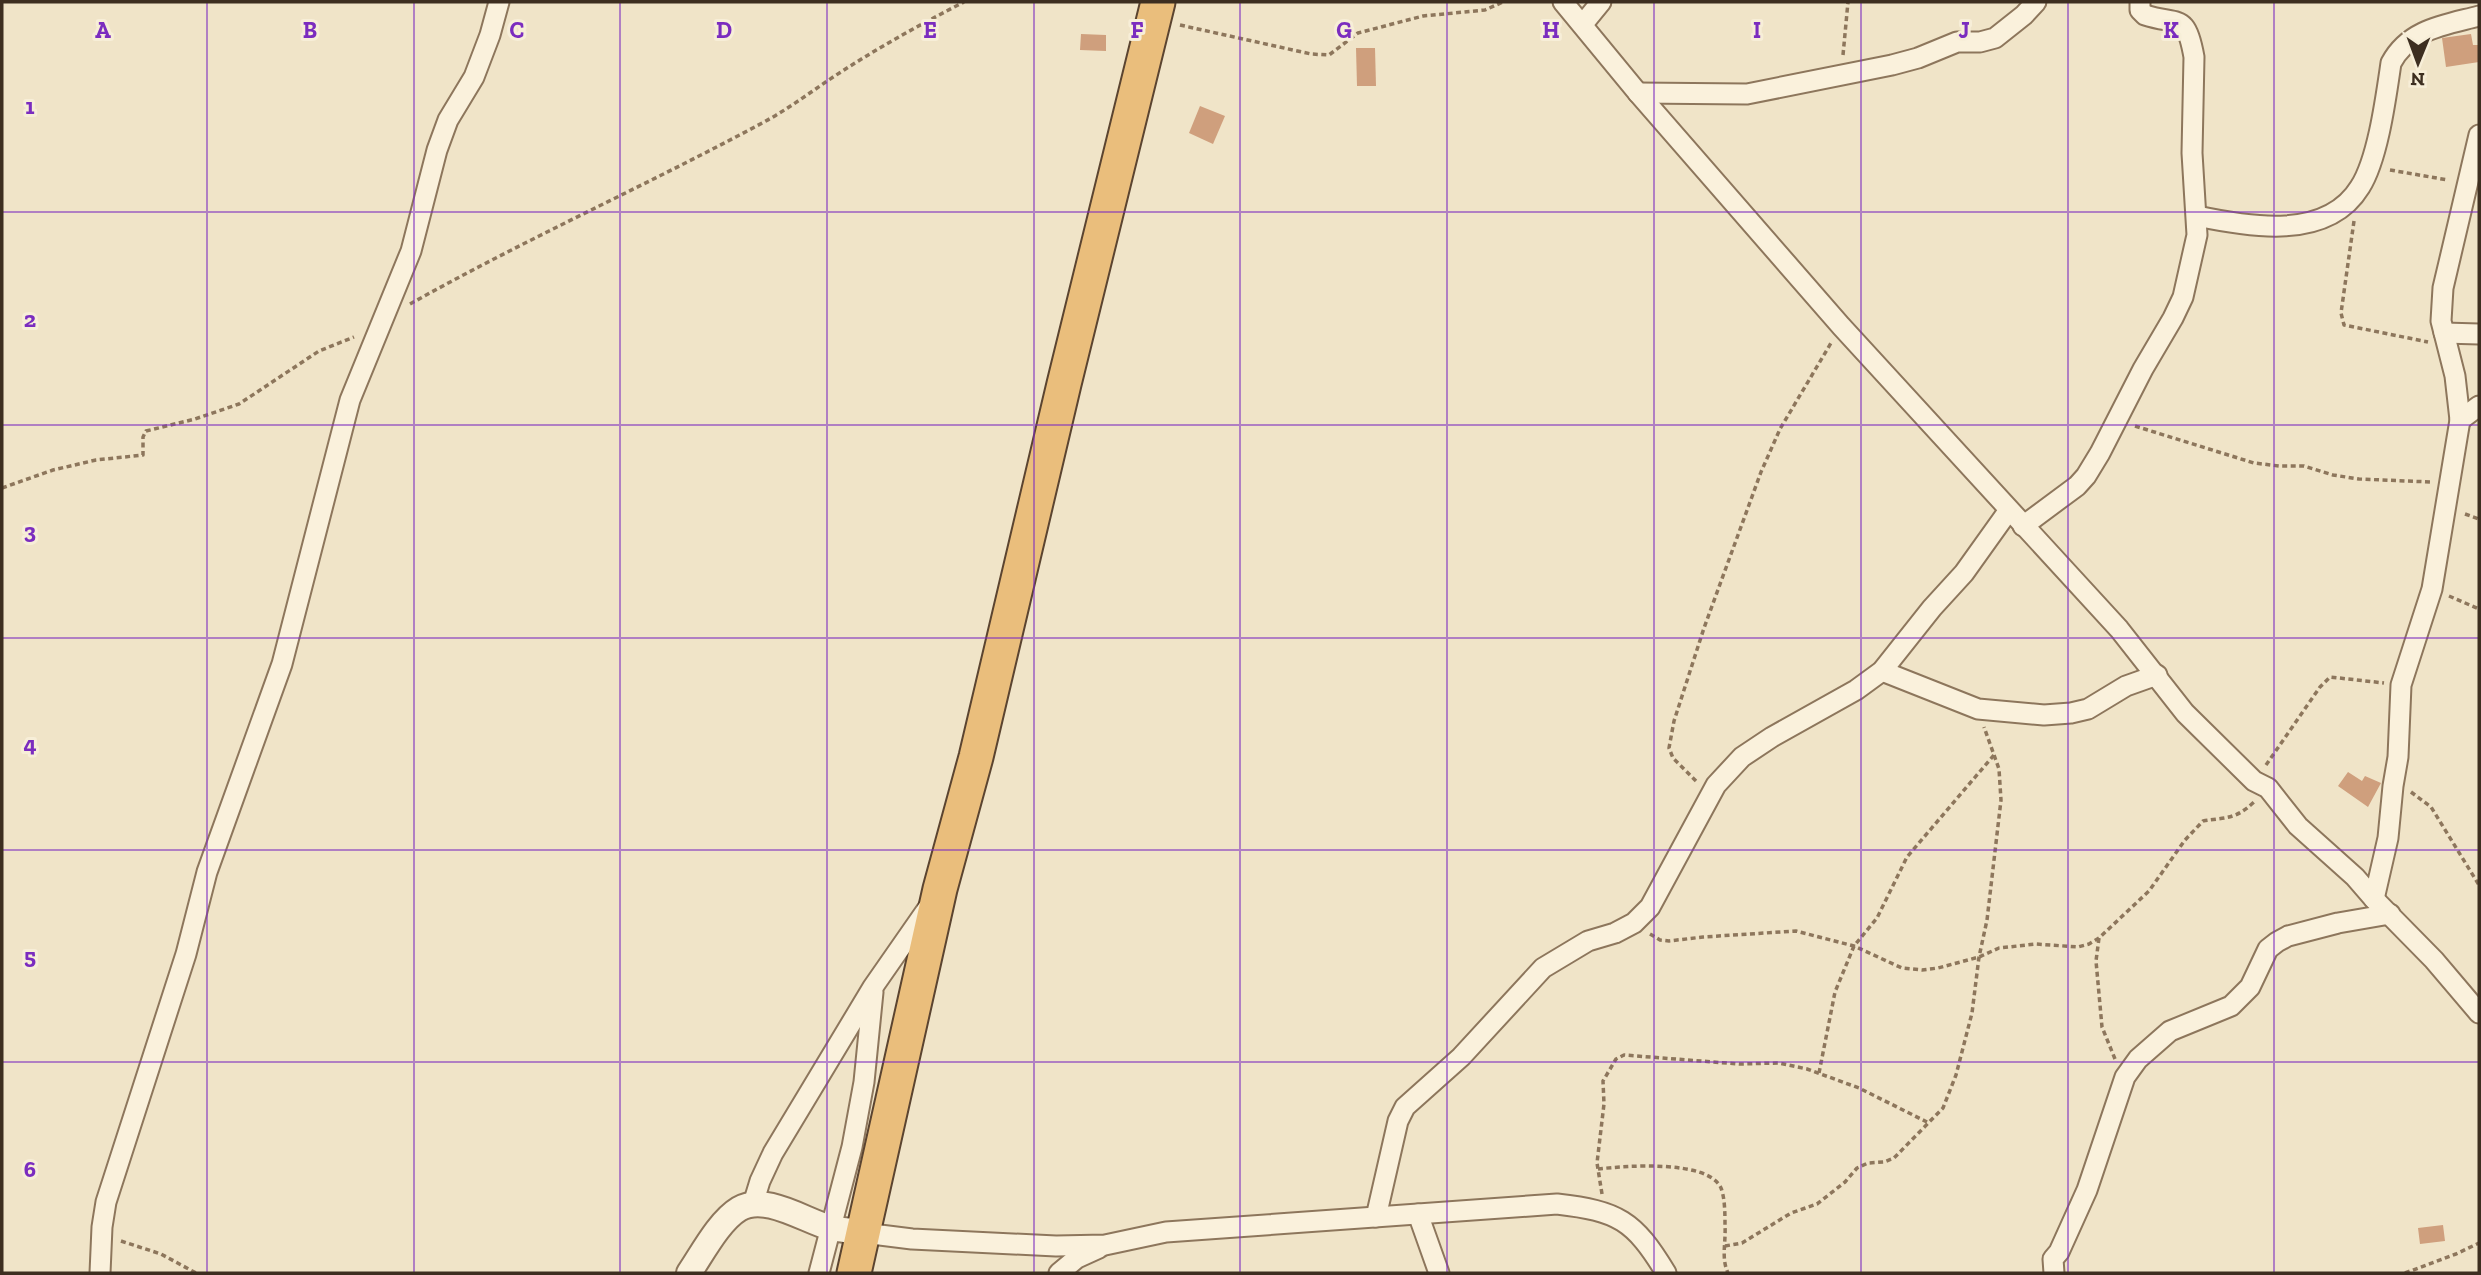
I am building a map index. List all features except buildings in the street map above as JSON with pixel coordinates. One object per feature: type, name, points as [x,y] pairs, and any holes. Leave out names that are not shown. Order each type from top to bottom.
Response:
[{"type":"highway","points":[[854,1273],[940,889],[976,757],[1156,11]]},
{"type":"street","points":[[100,1273],[106,1202],[186,954],[206,872],[282,664],[350,400],[411,251],[437,150],[448,120],[474,77],[499,2]]},
{"type":"street","points":[[1563,2],[1638,93],[1841,326],[2119,629],[2185,713],[2261,785],[2298,826],[2355,877],[2434,960],[2479,1013]]},
{"type":"street","points":[[1583,24],[1601,2]]},
{"type":"street","points":[[1638,93],[1747,94],[1892,65],[1965,41],[1989,41],[2012,26],[2036,2]]},
{"type":"street","points":[[2023,526],[2077,486],[2086,476],[2143,369],[2174,318],[2183,297],[2194,249],[2197,216],[2193,179],[2194,57],[2190,37],[2185,28],[2174,19],[2145,15],[2140,9],[2140,2]]},
{"type":"street","points":[[2197,216],[2259,226],[2284,226],[2309,222],[2343,207],[2359,189],[2369,170],[2390,63],[2398,49],[2422,33],[2479,16]]},
{"type":"street","points":[[2374,899],[2388,838],[2398,757],[2401,685],[2432,589],[2460,420],[2459,393],[2441,321],[2443,288],[2479,135]]},
{"type":"street","points":[[2446,339],[2479,334]]},
{"type":"street","points":[[2460,420],[2479,406]]},
{"type":"street","points":[[1376,1217],[1398,1121],[1405,1107],[1461,1057],[1543,968],[1588,941],[1615,933],[1634,923],[1650,907],[1716,785],[1742,757],[1856,690],[1882,671],[1964,573],[2009,510]]},
{"type":"street","points":[[1882,671],[1978,709],[2044,715],[2088,709],[2126,686],[2157,675]]},
{"type":"street","points":[[753,1204],[760,1181],[774,1153],[873,988],[940,889]]},
{"type":"street","points":[[2054,1273],[2053,1259],[2059,1252],[2087,1190],[2125,1077],[2138,1059],[2170,1031],[2203,1020],[2231,1006],[2250,987],[2269,949],[2277,942],[2288,936],[2338,923],[2390,914]]},
{"type":"street","points":[[819,1273],[852,1147],[862,1095],[873,988]]},
{"type":"street","points":[[689,1273],[716,1232],[738,1210],[753,1204],[784,1210],[830,1227],[864,1233],[912,1239],[1056,1246],[1105,1245],[1166,1232],[1557,1204],[1613,1215],[1636,1230],[1666,1273]]},
{"type":"street","points":[[1418,1214],[1439,1273]]},
{"type":"street","points":[[1059,1273],[1077,1258],[1105,1245]]},
{"type":"path","points":[[2,488],[53,470],[96,460],[143,455],[143,437],[150,429],[195,419],[239,404],[319,351],[378,330],[408,305],[452,280],[690,162],[775,116],[899,37],[964,2]]},
{"type":"path","points":[[1156,11],[1311,54],[1329,55],[1358,33],[1423,16],[1485,10],[1503,2]]},
{"type":"path","points":[[1841,75],[1848,2]]},
{"type":"path","points":[[2369,170],[2391,170],[2467,185]]},
{"type":"path","points":[[2359,189],[2341,313],[2344,325],[2446,339]]},
{"type":"path","points":[[1711,795],[1673,758],[1669,748],[1674,722],[1704,628],[1761,472],[1780,429],[1841,326]]},
{"type":"path","points":[[2116,419],[2266,465],[2304,466],[2359,479],[2451,483]]},
{"type":"path","points":[[2432,589],[2479,609]]},
{"type":"path","points":[[1634,923],[1660,940],[1669,942],[1796,931],[1854,946],[1902,968],[1922,970],[1979,957],[1999,948],[2036,944],[2078,947],[2090,944],[2149,891],[2203,821],[2236,816],[2243,812],[2320,687],[2330,677],[2401,685]]},
{"type":"path","points":[[1725,1246],[1742,1243],[1791,1213],[1817,1204],[1845,1182],[1857,1168],[1894,1158],[1943,1108],[1956,1075],[1972,1013],[1987,920],[2001,800],[1998,769],[1978,709]]},
{"type":"path","points":[[1819,1073],[1835,992],[1854,946],[1877,918],[1907,857],[1994,754]]},
{"type":"path","points":[[2393,786],[2413,793],[2431,807],[2479,885]]},
{"type":"path","points":[[2099,938],[2096,961],[2102,1032],[2125,1077]]},
{"type":"path","points":[[1613,1215],[1602,1194],[1598,1169],[1604,1104],[1603,1081],[1613,1063],[1621,1057],[1630,1055],[1738,1064],[1779,1063],[1819,1073],[1882,1098],[1927,1122]]},
{"type":"path","points":[[1598,1169],[1622,1167],[1688,1170],[1701,1172],[1713,1179],[1721,1188],[1725,1227],[1723,1261],[1728,1273]]},
{"type":"path","points":[[102,1237],[133,1243],[161,1254],[196,1273]]},
{"type":"path","points":[[2405,1273],[2456,1254],[2479,1242]]}]
